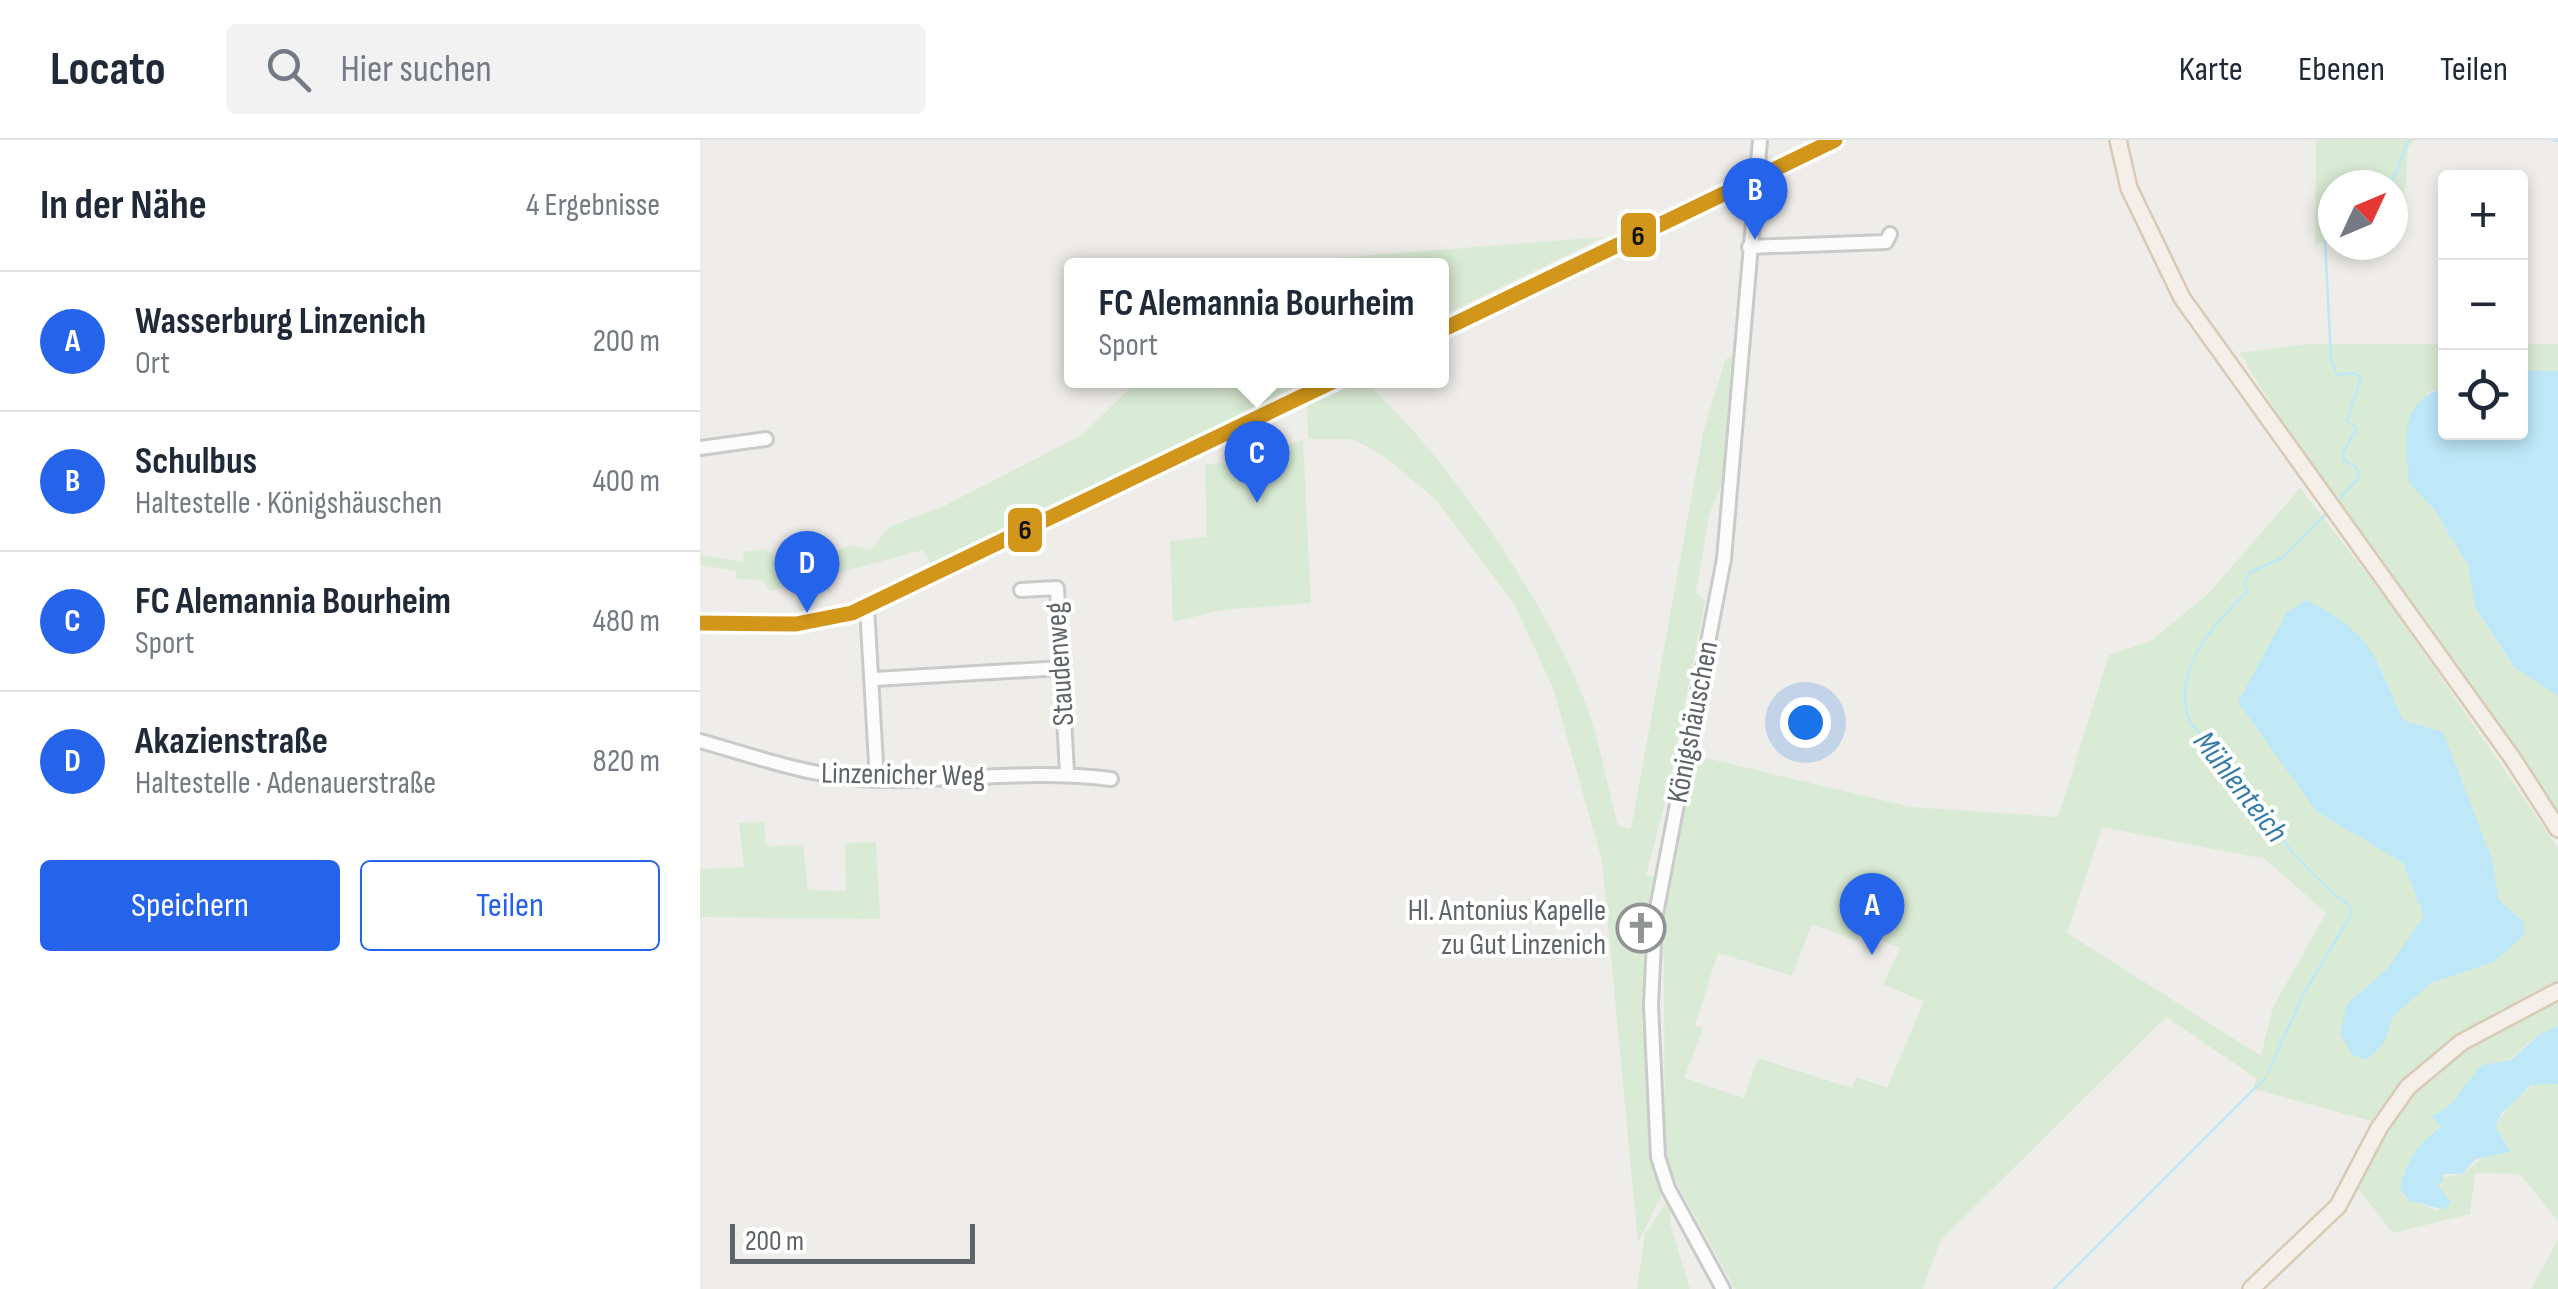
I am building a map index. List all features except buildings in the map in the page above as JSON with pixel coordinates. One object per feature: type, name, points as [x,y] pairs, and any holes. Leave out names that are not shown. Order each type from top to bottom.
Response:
[{"type":"main road","points":[[2118,140],[2129,188],[2182,298],[2513,759],[2558,829]]},
{"type":"main road","points":[[2252,1289],[2338,1206],[2394,1103],[2420,1075],[2462,1042],[2558,990]]},
{"type":"street","name":"Königshäuschen","points":[[1724,1289],[1668,1188],[1658,1157],[1651,973],[1655,920],[1724,558],[1760,140]]},
{"type":"street","points":[[1449,327],[1835,140]]},
{"type":"street","points":[[1748,247],[1886,242],[1890,234]]},
{"type":"street","points":[[700,623],[829,621],[867,607],[1320,388]]},
{"type":"street","points":[[700,448],[766,439]]},
{"type":"street","name":"Staudenweg","points":[[1022,590],[1058,588],[1067,773]]},
{"type":"street","points":[[867,607],[875,679],[878,780]]},
{"type":"street","points":[[875,679],[1062,668]]},
{"type":"street","name":"Linzenicher Weg","points":[[700,741],[806,773],[878,780],[1067,773],[1111,779]]},
{"type":"green space","points":[[2316,140],[2414,140],[2408,147],[2407,170],[2318,170],[2315,244]]},
{"type":"green space","points":[[1604,237],[1449,313],[1449,258],[1335,258]]},
{"type":"green space","points":[[2309,344],[2438,344],[2438,389],[2428,392],[2409,483],[2433,508],[2468,565],[2475,608],[2514,667],[2558,696],[2558,821],[2297,447],[2240,353]]},
{"type":"green space","points":[[2528,344],[2558,344],[2558,371],[2528,370]]},
{"type":"green space","points":[[1735,354],[1726,474],[1709,515],[1696,592],[1705,602],[1666,799],[1646,875],[1658,877],[1650,939],[1663,1183],[1662,1194],[1638,1243],[1602,860],[1553,688],[1514,604],[1436,500],[1385,457],[1353,439],[1308,439],[1307,404],[1347,388],[1371,388],[1460,488],[1548,623],[1592,721],[1618,826],[1631,829],[1704,429],[1725,360]]},
{"type":"green space","points":[[1130,388],[1304,388],[933,569],[923,550],[771,591],[761,580],[737,579],[736,571],[701,565],[700,555],[744,562],[743,552],[766,549],[781,561],[809,560],[852,545],[871,550],[889,527],[944,506],[1082,435]]},
{"type":"green space","points":[[1303,440],[1311,603],[1222,610],[1173,622],[1170,541],[1207,537],[1205,464],[1259,461],[1259,452]]},
{"type":"green space","points":[[2300,488],[2389,602],[2558,848],[2558,981],[2480,1024],[2433,1057],[2390,1097],[2371,1121],[2254,1089],[2256,1078],[2166,1017],[1940,1241],[1923,1289],[1735,1289],[1671,1173],[1665,1147],[1664,958],[1657,957],[1667,877],[1698,756],[1911,807],[2058,817],[2109,655],[2151,641],[2209,593]],"holes":[[[2378,661],[2403,720],[2443,733],[2492,859],[2499,900],[2523,921],[2494,962],[2432,983],[2394,1015],[2384,1043],[2347,1004],[2388,968],[2424,916],[2403,863],[2316,811]],[[2102,827],[2265,859],[2326,913],[2273,1007],[2261,1056],[2067,933]],[[1812,924],[1857,941],[1861,932],[1900,948],[1883,985],[1924,1001],[1887,1088],[1857,1077],[1852,1088],[1758,1058],[1744,1098],[1684,1078],[1703,1029],[1695,1025],[1718,953],[1792,976]]]},
{"type":"green space","points":[[764,822],[766,846],[803,845],[808,890],[846,891],[845,843],[876,842],[880,919],[700,917],[700,869],[744,867],[739,823]]},
{"type":"green space","points":[[2558,995],[2558,1026],[2528,1043],[2439,1123],[2441,1127],[2432,1132],[2402,1195],[2437,1211],[2450,1198],[2441,1194],[2440,1178],[2462,1174],[2488,1154],[2502,1155],[2508,1146],[2496,1126],[2511,1102],[2538,1082],[2558,1084],[2558,1221],[2520,1174],[2475,1173],[2470,1214],[2393,1233],[2357,1188],[2401,1102],[2449,1055]]},
{"type":"green space","points":[[1669,1198],[1671,1226],[1690,1289],[1637,1289],[1645,1234]]},
{"type":"green space","points":[[2558,1240],[2558,1289],[2531,1289],[2532,1287]]},
{"type":"water","points":[[2528,370],[2558,371],[2558,696],[2514,667],[2475,607],[2468,565],[2433,508],[2409,483],[2408,425],[2419,403],[2438,390],[2438,440],[2528,440]]},
{"type":"water","points":[[2306,600],[2345,623],[2369,648],[2403,720],[2443,732],[2492,859],[2499,900],[2523,921],[2525,934],[2494,962],[2432,983],[2394,1015],[2384,1043],[2367,1060],[2353,1055],[2340,1034],[2347,1004],[2388,968],[2424,916],[2403,863],[2316,811],[2238,702],[2287,612]]},
{"type":"water","points":[[2558,1026],[2558,1084],[2531,1085],[2502,1113],[2496,1126],[2510,1152],[2476,1159],[2462,1174],[2445,1174],[2439,1186],[2451,1203],[2444,1210],[2408,1200],[2400,1188],[2406,1169],[2420,1146],[2441,1127],[2432,1116],[2448,1107],[2482,1065],[2511,1060],[2540,1034]]},
{"type":"waterway","name":"Mühlenteich","points":[[2396,170],[2409,140]]},
{"type":"waterway","name":"Mühlenteich","points":[[2553,140],[2558,141]]},
{"type":"waterway","name":"Mühlenteich","points":[[2326,260],[2331,359],[2337,375],[2355,373],[2361,378],[2347,421],[2357,428],[2343,453],[2344,460],[2357,468],[2359,477],[2336,503]]},
{"type":"waterway","name":"Mühlenteich","points":[[2268,1073],[2303,995],[2352,913],[2350,906],[2326,887],[2285,843],[2191,724],[2185,686],[2198,650],[2209,633],[2248,591],[2244,584],[2250,572],[2282,558],[2325,515]]},
{"type":"waterway","name":"Mühlenteich","points":[[2054,1289],[2265,1078]]},
{"type":"transit line","name":"6","points":[[1449,327],[1835,140]]},
{"type":"transit line","name":"6","points":[[700,623],[796,624],[852,613],[1319,388]]},
{"type":"place","name":"Schulbus","points":[[1755,240]]},
{"type":"place","name":"FC Alemannia Bourheim","points":[[1257,503]]},
{"type":"place","name":"Akazienstraße","points":[[807,613]]},
{"type":"place","name":"Hl. Antonius Kapelle zu Gut Linzenich","points":[[1641,928]]},
{"type":"place","name":"Wasserburg Linzenich","points":[[1872,955]]}]
